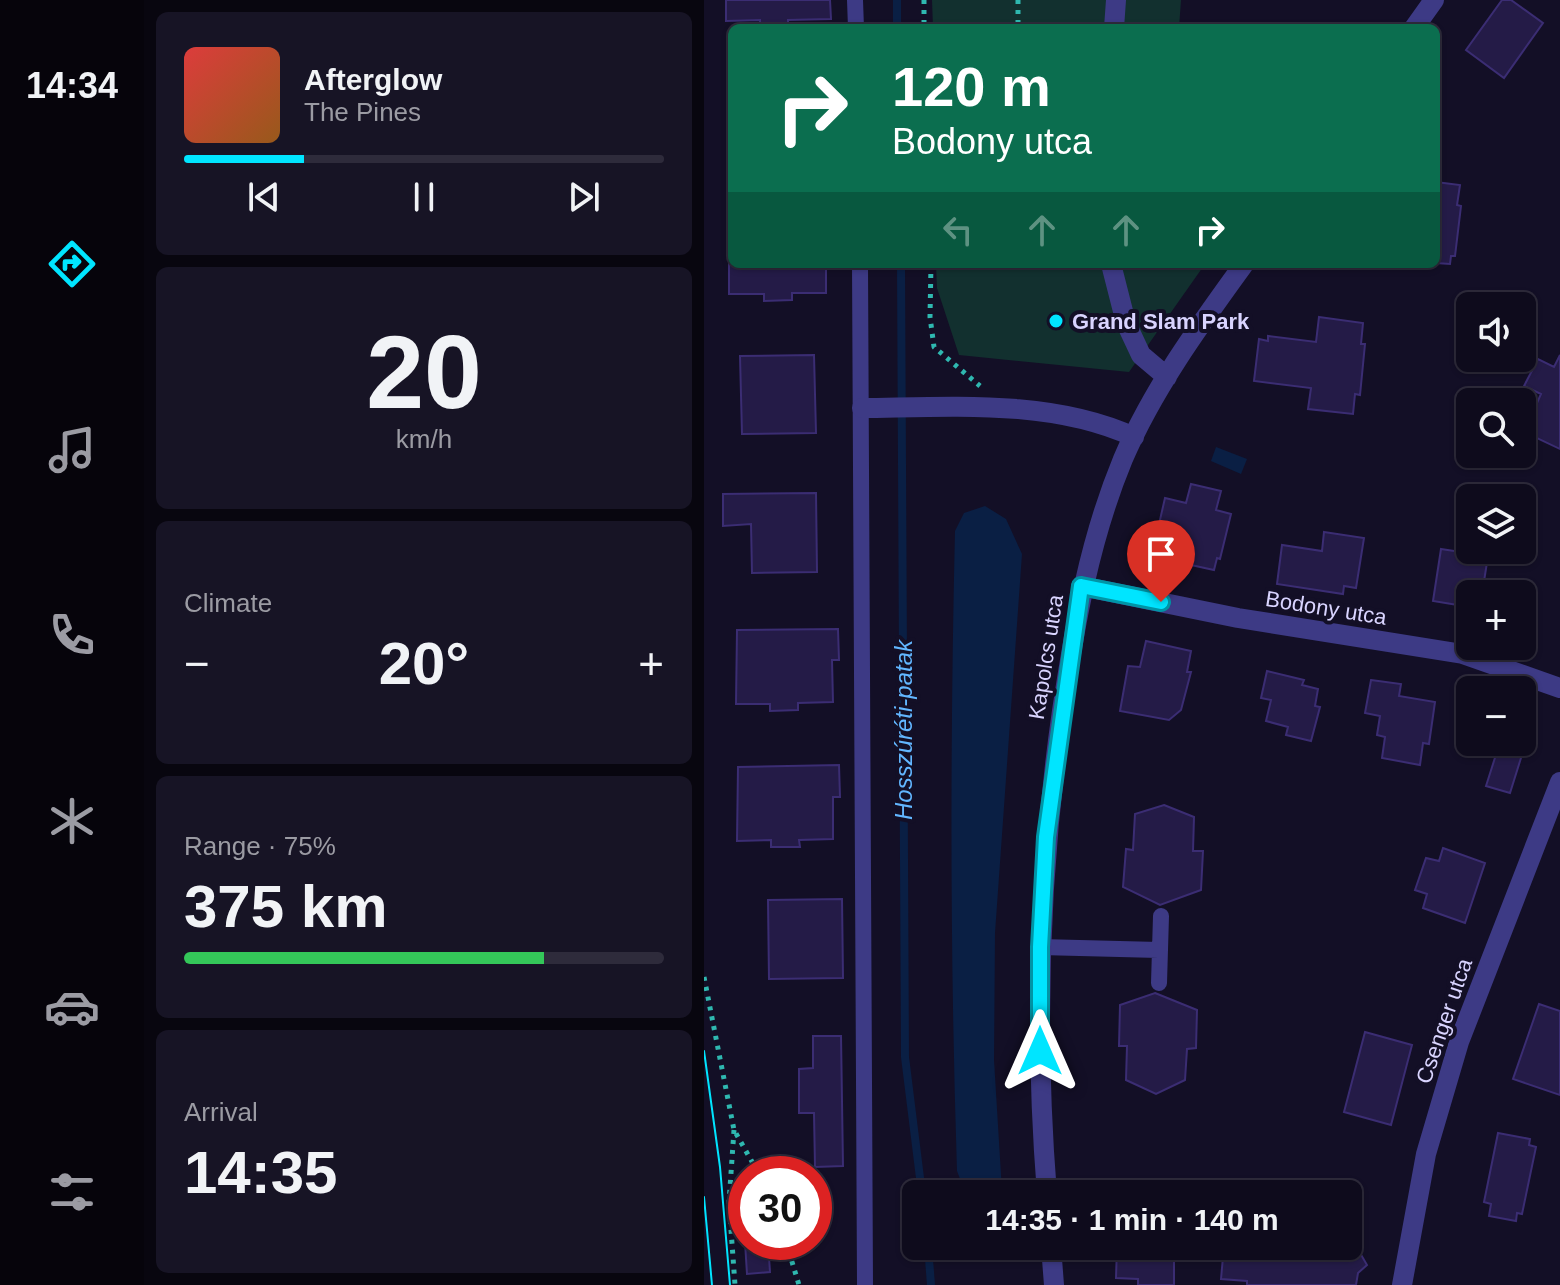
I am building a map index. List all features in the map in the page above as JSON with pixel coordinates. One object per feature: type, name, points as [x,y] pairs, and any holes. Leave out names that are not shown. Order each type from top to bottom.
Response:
[{"type":"street","points":[[1114,24],[1116,0]]},
{"type":"street","points":[[1417,24],[1434,0]]},
{"type":"street","points":[[1112,268],[1126,323],[1141,355],[1167,377]]},
{"type":"street","name":"Kapolcs utca","points":[[1046,1180],[1042,1127],[1040,947],[1046,837],[1081,586],[1098,529],[1134,437],[1167,377],[1241,268]]},
{"type":"street","points":[[872,408],[1081,416],[1134,437]]},
{"type":"street","name":"Bodony utca","points":[[1081,586],[1238,618],[1463,654],[1560,688]]},
{"type":"street","name":"Csenger utca","points":[[1402,1285],[1426,1154],[1459,1042],[1560,782]]},
{"type":"street","points":[[1052,1260],[1054,1285]]},
{"type":"lane","points":[[855,0],[856,24]]},
{"type":"lane","points":[[860,268],[872,408],[865,1285]]},
{"type":"lane","points":[[1159,983],[1161,916]]},
{"type":"lane","points":[[1040,947],[1159,950]]},
{"type":"path","points":[[924,0],[924,24]]},
{"type":"path","points":[[1018,0],[1018,24]]},
{"type":"path","points":[[931,268],[930,317],[934,347],[979,384],[986,410]]},
{"type":"path","points":[[704,977],[734,1130],[729,1202],[735,1285]]},
{"type":"path","points":[[734,1130],[749,1156]]},
{"type":"path","points":[[791,1260],[799,1285]]},
{"type":"green space","points":[[932,0],[1181,0],[1179,24],[933,24]]},
{"type":"green space","name":"Grand Slam Park","points":[[936,268],[1202,268],[1129,372],[959,355],[937,288]]},
{"type":"water","points":[[1216,447],[1247,459],[1241,474],[1211,461]]},
{"type":"water","points":[[985,506],[1006,519],[1022,554],[995,933],[994,1060],[1001,1180],[961,1180],[957,1171],[952,771],[955,531],[964,513]]},
{"type":"building","points":[[726,0],[830,0],[831,19],[788,20],[788,24],[760,24],[760,20],[726,21]]},
{"type":"building","points":[[1502,0],[1511,0],[1543,23],[1504,78],[1466,50]]},
{"type":"building","points":[[1440,182],[1460,185],[1457,205],[1461,206],[1455,256],[1451,256],[1450,264],[1440,263]]},
{"type":"building","points":[[729,268],[826,268],[826,293],[792,293],[792,300],[764,301],[764,294],[729,294]]},
{"type":"building","points":[[1319,317],[1363,323],[1361,344],[1365,344],[1360,395],[1355,394],[1353,414],[1308,409],[1311,388],[1254,381],[1259,339],[1268,341],[1268,336],[1316,342]]},
{"type":"building","points":[[814,355],[816,433],[742,434],[740,356]]},
{"type":"building","points":[[1560,355],[1560,449],[1536,438],[1536,405],[1541,394],[1536,388],[1524,386],[1531,372],[1536,372],[1538,359],[1554,367]]},
{"type":"building","points":[[1191,484],[1221,491],[1216,510],[1231,514],[1220,559],[1217,558],[1214,570],[1168,560],[1173,537],[1157,533],[1165,498],[1186,503]]},
{"type":"building","points":[[816,493],[817,572],[752,573],[751,524],[723,526],[723,494]]},
{"type":"building","points":[[1324,532],[1364,538],[1356,588],[1344,586],[1343,594],[1277,584],[1282,545],[1322,551]]},
{"type":"building","points":[[1441,549],[1456,551],[1456,564],[1487,564],[1484,580],[1456,580],[1456,605],[1433,601]]},
{"type":"building","points":[[838,629],[839,660],[832,660],[833,702],[798,703],[798,710],[770,711],[770,704],[736,704],[737,630]]},
{"type":"building","points":[[1146,641],[1191,651],[1187,672],[1191,672],[1181,710],[1169,720],[1120,711],[1128,666],[1140,667]]},
{"type":"building","points":[[1267,671],[1304,680],[1302,685],[1318,689],[1315,706],[1320,707],[1311,741],[1286,735],[1288,727],[1266,721],[1271,700],[1261,698]]},
{"type":"building","points":[[1371,680],[1401,684],[1399,696],[1435,702],[1429,744],[1423,743],[1420,765],[1382,758],[1385,737],[1377,735],[1380,716],[1365,713]]},
{"type":"building","points":[[1496,756],[1522,756],[1510,793],[1486,786]]},
{"type":"building","points":[[839,765],[840,797],[833,797],[833,839],[799,840],[800,847],[771,847],[771,840],[737,841],[738,767]]},
{"type":"building","points":[[1164,805],[1194,817],[1193,851],[1203,851],[1201,890],[1160,905],[1123,887],[1126,849],[1133,850],[1135,814]]},
{"type":"building","points":[[1443,848],[1485,863],[1465,923],[1423,908],[1427,894],[1415,890],[1426,858],[1439,861]]},
{"type":"building","points":[[842,899],[843,978],[769,979],[768,900]]},
{"type":"building","points":[[1155,993],[1197,1010],[1196,1048],[1187,1049],[1185,1080],[1156,1094],[1126,1080],[1127,1046],[1119,1046],[1120,1005]]},
{"type":"building","points":[[1539,1004],[1560,1011],[1560,1095],[1513,1079]]},
{"type":"building","points":[[1365,1032],[1412,1045],[1391,1125],[1344,1112]]},
{"type":"building","points":[[813,1036],[841,1036],[843,1166],[832,1166],[832,1156],[815,1156],[814,1113],[799,1113],[799,1069],[813,1068]]},
{"type":"building","points":[[1498,1133],[1530,1139],[1529,1145],[1536,1147],[1522,1214],[1517,1213],[1516,1221],[1489,1216],[1491,1204],[1484,1202]]},
{"type":"building","points":[[1362,1256],[1367,1265],[1358,1273],[1356,1285],[1247,1285],[1247,1281],[1221,1279],[1223,1260],[1362,1260]]},
{"type":"building","points":[[746,1260],[769,1260],[770,1272],[747,1274]]},
{"type":"building","points":[[1117,1260],[1174,1260],[1174,1285],[1138,1285],[1138,1279],[1116,1278]]},
{"type":"waterway","name":"Hosszúréti-patak","points":[[897,0],[897,24]]},
{"type":"waterway","name":"Hosszúréti-patak","points":[[901,268],[905,1057],[920,1180]]},
{"type":"waterway","name":"Hosszúréti-patak","points":[[929,1260],[931,1285]]},
{"type":"tram line","points":[[704,1051],[720,1167],[730,1285]]},
{"type":"tram line","points":[[704,1197],[712,1285]]},
{"type":"place","name":"Grand Slam Park","points":[[1056,321]]},
{"type":"route","points":[[1040,1051],[1040,947],[1046,837],[1081,586],[1161,602]]}]
